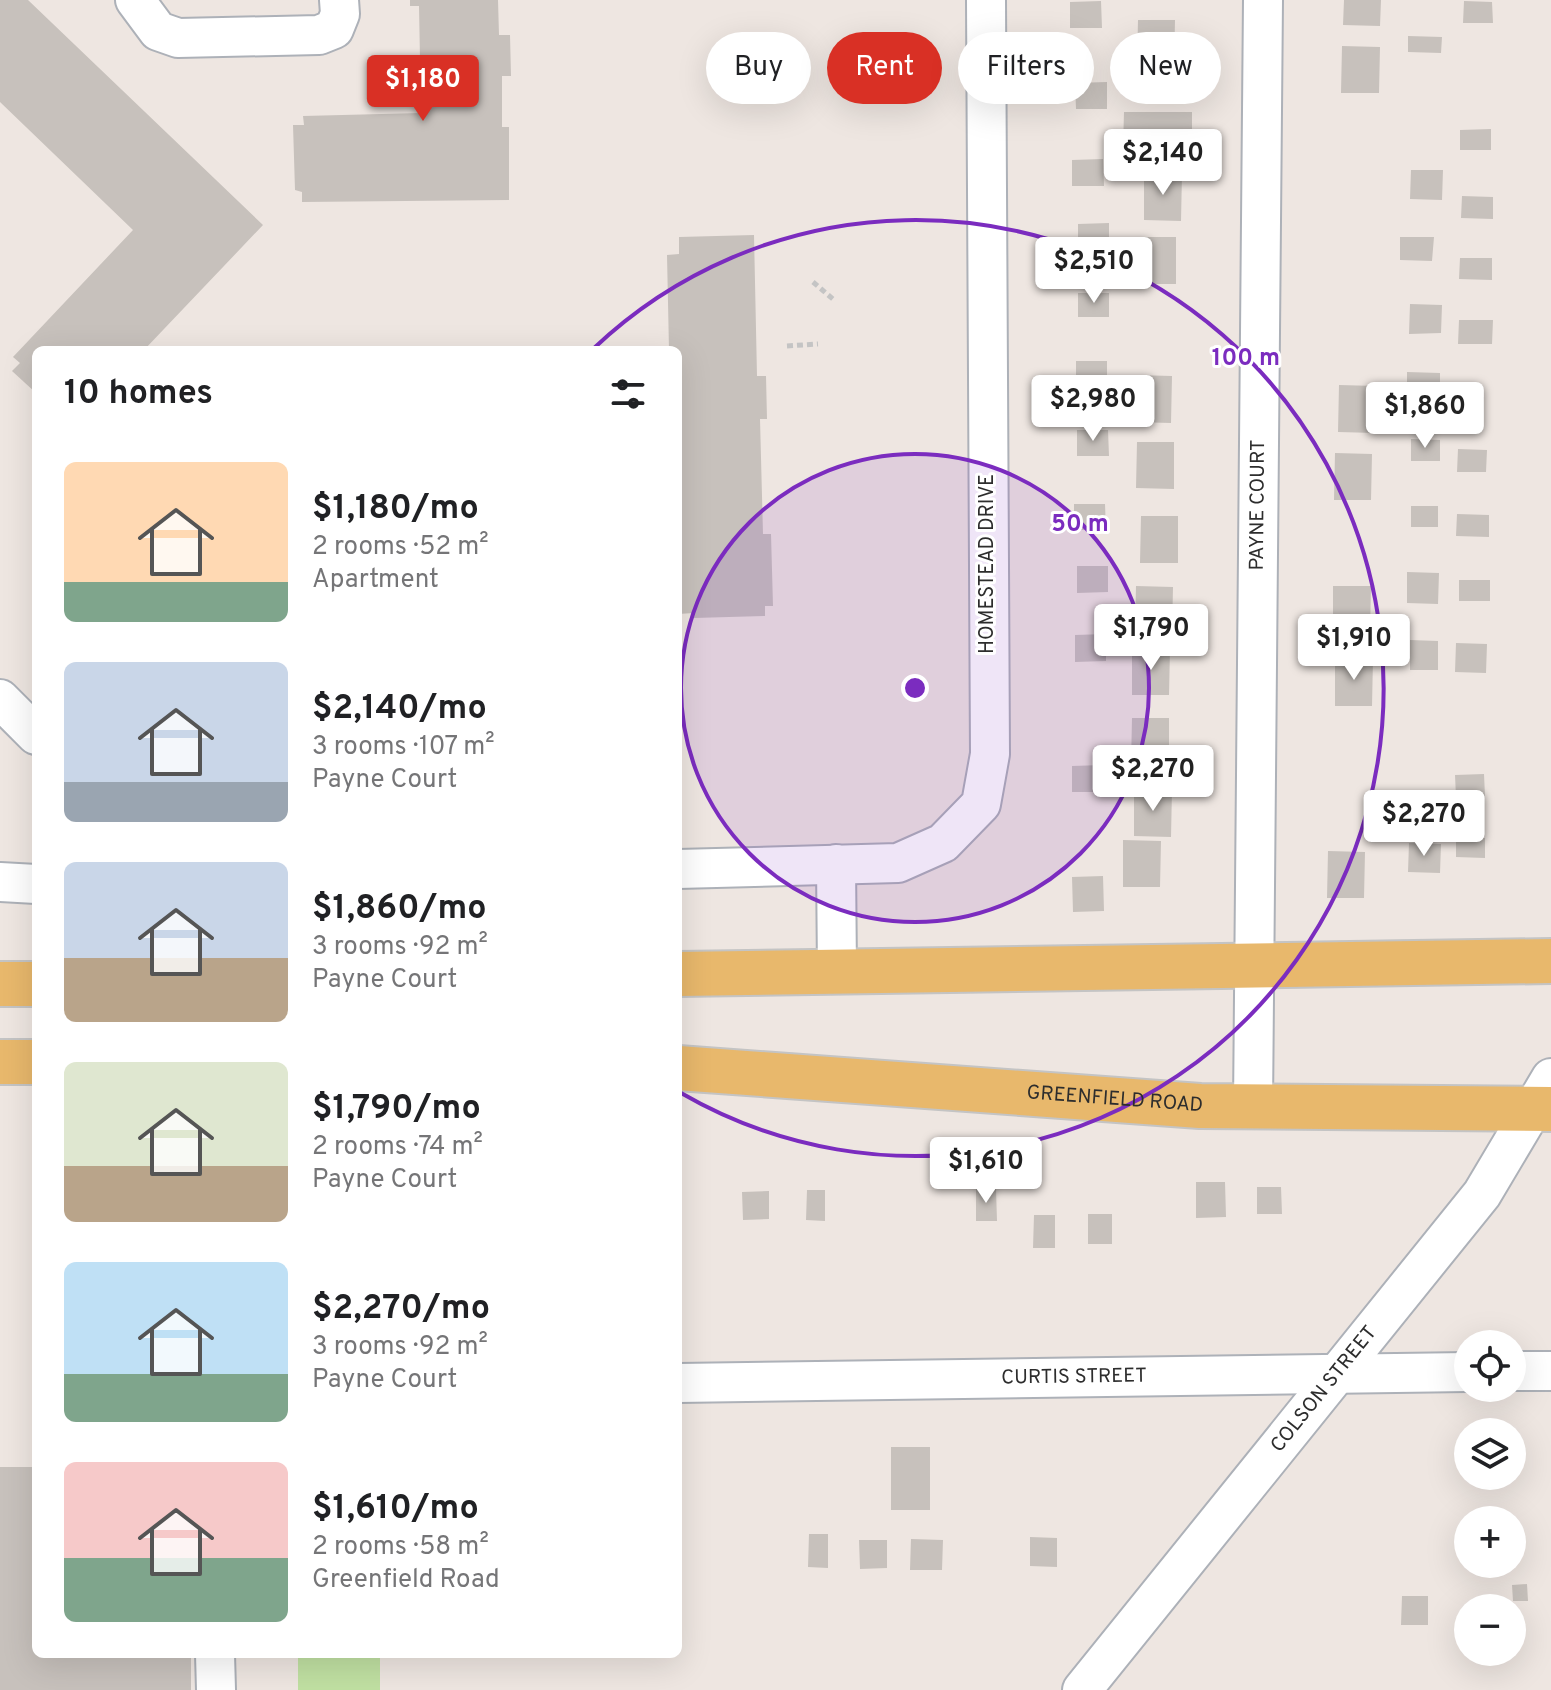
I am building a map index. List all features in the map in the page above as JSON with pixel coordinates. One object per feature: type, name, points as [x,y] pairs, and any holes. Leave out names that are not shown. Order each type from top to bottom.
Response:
[{"type":"main road","points":[[682,974],[1551,961]]},
{"type":"main road","points":[[0,984],[32,984]]},
{"type":"main road","points":[[0,1062],[32,1062]]},
{"type":"main road","name":"GREENFIELD ROAD","points":[[682,1068],[964,1091],[1253,1107],[1545,1098]]},
{"type":"street","points":[[135,0],[158,31],[178,38],[319,35],[334,29],[340,14],[339,0]]},
{"type":"street","name":"HOMESTEAD DRIVE","points":[[682,869],[898,863],[943,843],[981,804],[988,766],[986,0]]},
{"type":"street","name":"PAYNE COURT","points":[[1253,1107],[1263,0]]},
{"type":"street","points":[[0,699],[32,731]]},
{"type":"street","points":[[836,864],[837,971]]},
{"type":"street","points":[[0,882],[32,884]]},
{"type":"street","name":"COLSON STREET","points":[[1082,1690],[1482,1194],[1545,1098]]},
{"type":"street","points":[[1526,1371],[1551,1371]]},
{"type":"street","name":"CURTIS STREET","points":[[682,1383],[1454,1372]]},
{"type":"street","points":[[215,1658],[216,1690]]},
{"type":"path","points":[[813,282],[834,300]]},
{"type":"path","points":[[787,346],[818,344]]},
{"type":"green space","points":[[298,1658],[380,1658],[380,1690],[298,1690]]},
{"type":"building","points":[[0,0],[28,0],[263,225],[148,346],[32,346],[32,389],[12,371],[20,363],[13,357],[133,230],[0,102]]},
{"type":"building","points":[[410,0],[498,0],[499,35],[510,35],[511,76],[502,76],[502,127],[509,127],[509,200],[302,202],[302,192],[295,190],[293,125],[304,125],[303,116],[421,113],[419,6],[410,6]]},
{"type":"building","points":[[1344,0],[1381,0],[1380,26],[1343,25]]},
{"type":"building","points":[[1101,1],[1102,28],[1070,28],[1070,2]]},
{"type":"building","points":[[1464,1],[1492,2],[1493,23],[1463,23]]},
{"type":"building","points":[[1138,20],[1175,20],[1175,32],[1138,32]]},
{"type":"building","points":[[1408,36],[1442,37],[1441,53],[1408,52]]},
{"type":"building","points":[[1342,46],[1380,47],[1379,93],[1341,93]]},
{"type":"building","points":[[1094,82],[1107,82],[1107,109],[1076,109],[1076,104],[1094,104]]},
{"type":"building","points":[[1124,112],[1192,112],[1192,148],[1123,148]]},
{"type":"building","points":[[1491,129],[1491,150],[1460,150],[1460,130]]},
{"type":"building","points":[[1103,159],[1104,186],[1072,186],[1072,160]]},
{"type":"building","points":[[1411,170],[1443,170],[1442,200],[1410,199]]},
{"type":"building","points":[[1144,174],[1182,174],[1181,221],[1144,220]]},
{"type":"building","points":[[1462,196],[1493,197],[1493,219],[1461,218]]},
{"type":"building","points":[[1109,223],[1109,250],[1078,250],[1078,224]]},
{"type":"building","points":[[754,235],[757,376],[766,376],[767,419],[760,419],[763,534],[771,534],[773,606],[765,606],[765,616],[694,618],[694,613],[682,614],[682,346],[669,346],[667,255],[679,254],[679,237]]},
{"type":"building","points":[[1139,237],[1176,237],[1176,284],[1138,284]]},
{"type":"building","points":[[1400,237],[1434,237],[1432,261],[1400,260]]},
{"type":"building","points":[[1460,258],[1492,258],[1492,280],[1459,279]]},
{"type":"building","points":[[1078,293],[1109,293],[1109,317],[1078,317]]},
{"type":"building","points":[[1410,304],[1442,305],[1441,333],[1409,334]]},
{"type":"building","points":[[1459,320],[1493,320],[1492,344],[1458,344]]},
{"type":"building","points":[[1076,361],[1107,361],[1107,381],[1076,381]]},
{"type":"building","points":[[1407,372],[1440,373],[1440,394],[1407,393]]},
{"type":"building","points":[[1135,375],[1172,376],[1171,423],[1134,422]]},
{"type":"building","points":[[1339,385],[1376,386],[1375,433],[1338,432]]},
{"type":"building","points":[[1457,396],[1484,397],[1483,416],[1456,415]]},
{"type":"building","points":[[1077,430],[1108,430],[1109,456],[1077,456]]},
{"type":"building","points":[[1411,439],[1440,440],[1440,461],[1411,461]]},
{"type":"building","points":[[1137,442],[1174,442],[1174,489],[1136,488]]},
{"type":"building","points":[[1458,449],[1487,450],[1486,472],[1457,472]]},
{"type":"building","points":[[1335,453],[1372,454],[1371,500],[1334,500]]},
{"type":"building","points":[[1074,504],[1105,504],[1106,530],[1074,530]]},
{"type":"building","points":[[1411,506],[1438,506],[1438,527],[1411,527]]},
{"type":"building","points":[[1457,514],[1489,515],[1489,537],[1456,536]]},
{"type":"building","points":[[1141,516],[1178,516],[1178,563],[1140,563]]},
{"type":"building","points":[[1077,566],[1108,566],[1108,592],[1077,593]]},
{"type":"building","points":[[1407,572],[1439,573],[1438,604],[1407,603]]},
{"type":"building","points":[[1459,580],[1490,580],[1490,601],[1459,601]]},
{"type":"building","points":[[1136,586],[1173,587],[1172,633],[1135,633]]},
{"type":"building","points":[[1333,586],[1371,586],[1370,633],[1333,632]]},
{"type":"building","points":[[1106,634],[1106,661],[1075,662],[1075,635]]},
{"type":"building","points":[[1410,640],[1438,641],[1438,670],[1410,670]]},
{"type":"building","points":[[1456,643],[1487,644],[1486,673],[1455,672]]},
{"type":"building","points":[[1132,648],[1170,649],[1169,695],[1132,695]]},
{"type":"building","points":[[1335,658],[1373,659],[1372,706],[1335,706]]},
{"type":"building","points":[[1132,718],[1169,718],[1169,765],[1131,765]]},
{"type":"building","points":[[1103,765],[1103,792],[1072,792],[1072,766]]},
{"type":"building","points":[[1484,774],[1485,796],[1456,797],[1455,775]]},
{"type":"building","points":[[1134,790],[1172,790],[1171,837],[1134,836]]},
{"type":"building","points":[[1456,837],[1485,838],[1485,858],[1456,857]]},
{"type":"building","points":[[1123,840],[1161,841],[1160,887],[1123,887]]},
{"type":"building","points":[[1409,843],[1441,844],[1440,873],[1408,872]]},
{"type":"building","points":[[1328,851],[1365,852],[1364,898],[1327,898]]},
{"type":"building","points":[[1103,876],[1104,911],[1073,912],[1072,877]]},
{"type":"building","points":[[1196,1182],[1225,1182],[1226,1217],[1196,1218]]},
{"type":"building","points":[[1257,1187],[1281,1187],[1282,1214],[1257,1214]]},
{"type":"building","points":[[976,1189],[996,1189],[997,1221],[976,1221]]},
{"type":"building","points":[[807,1190],[825,1190],[825,1221],[806,1220]]},
{"type":"building","points":[[769,1191],[769,1219],[743,1220],[742,1192]]},
{"type":"building","points":[[1088,1214],[1112,1214],[1112,1244],[1088,1244]]},
{"type":"building","points":[[1034,1215],[1055,1215],[1055,1248],[1033,1248]]},
{"type":"building","points":[[891,1447],[930,1447],[930,1510],[891,1510]]},
{"type":"building","points":[[0,1467],[32,1467],[32,1658],[191,1658],[191,1690],[0,1690]]},
{"type":"building","points":[[809,1534],[828,1534],[828,1568],[808,1567]]},
{"type":"building","points":[[1030,1537],[1057,1538],[1057,1567],[1030,1566]]},
{"type":"building","points":[[911,1539],[943,1540],[942,1570],[910,1570]]},
{"type":"building","points":[[859,1540],[887,1540],[887,1568],[860,1569]]},
{"type":"building","points":[[1527,1584],[1528,1601],[1526,1594],[1513,1594],[1512,1585]]},
{"type":"building","points":[[1402,1596],[1428,1596],[1428,1625],[1401,1625]]}]
